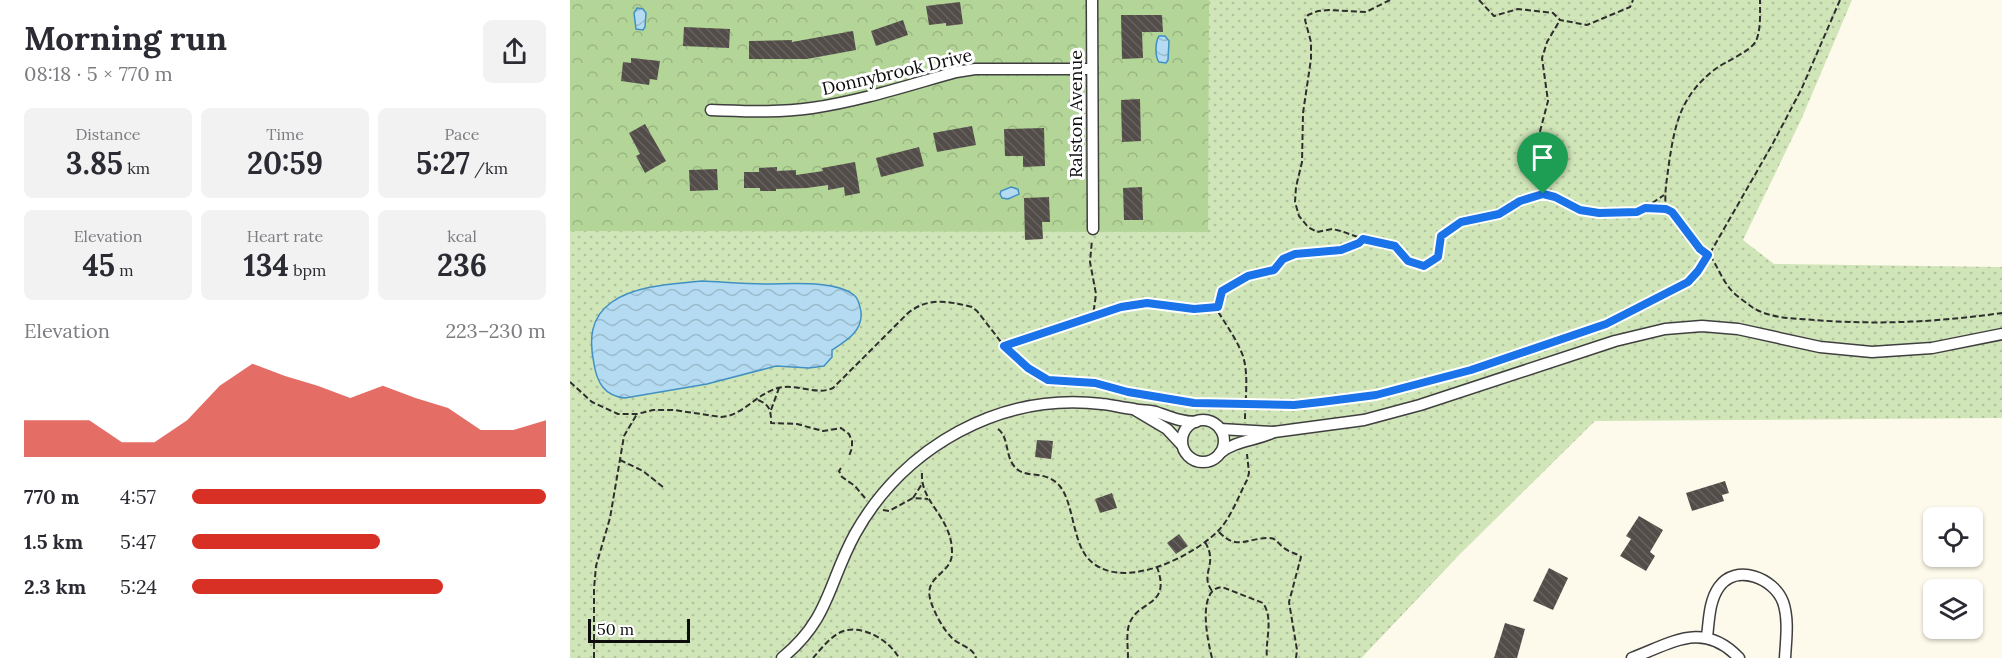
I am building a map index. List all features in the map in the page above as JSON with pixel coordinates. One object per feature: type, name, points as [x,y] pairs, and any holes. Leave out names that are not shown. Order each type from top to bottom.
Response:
[{"type":"street","name":"Ralston Avenue","points":[[1092,0],[1093,229]]},
{"type":"street","name":"Donnybrook Drive","points":[[711,110],[765,112],[813,108],[975,69],[1092,69]]},
{"type":"street","points":[[782,658],[806,636],[819,616],[853,537],[885,488],[935,445],[977,422],[1020,408],[1082,402],[1154,411],[1179,421],[1209,421],[1220,429],[1274,432],[1364,420],[1395,412],[1616,341],[1665,329],[1702,326],[1738,329],[1820,347],[1872,352],[1932,348],[2002,334]]},
{"type":"street","points":[[1135,410],[1167,429],[1182,445],[1186,454],[1195,461],[1209,461],[1234,444],[1262,438],[1274,432]]},
{"type":"street","points":[[1182,445],[1183,433],[1196,422]]},
{"type":"street","points":[[1220,429],[1224,441],[1220,453]]},
{"type":"street","points":[[1707,637],[1711,606],[1715,592],[1721,584],[1735,576],[1758,577],[1774,587],[1783,603],[1786,625],[1785,658]]},
{"type":"street","points":[[1632,658],[1684,638],[1707,637],[1724,646],[1739,658]]},
{"type":"path","points":[[1390,0],[1366,12],[1318,10],[1308,15],[1305,20],[1311,42],[1311,59],[1303,113],[1302,162],[1295,202],[1299,216],[1308,227],[1317,232],[1341,231],[1363,239],[1395,246],[1408,261],[1424,266],[1438,257],[1441,236],[1456,224],[1499,214],[1520,201],[1543,194],[1555,197],[1580,210],[1599,213],[1637,212],[1664,195]]},
{"type":"path","points":[[1479,0],[1494,16],[1518,9],[1552,13],[1560,20],[1587,25],[1630,7],[1633,0]]},
{"type":"path","points":[[1666,209],[1664,195],[1679,114],[1698,84],[1714,70],[1749,49],[1755,42],[1760,24],[1760,0]]},
{"type":"path","points":[[570,381],[592,402],[618,414],[666,410],[721,417],[733,414],[779,388],[823,391],[837,386],[908,313],[916,306],[928,302],[972,307],[1004,346],[1028,368],[1048,380],[1095,383],[1128,392],[1194,403],[1294,405],[1348,399],[1410,387],[1471,370],[1606,324],[1688,282],[1708,255],[1777,135],[1801,90],[1840,0]]},
{"type":"path","points":[[1543,194],[1544,182],[1538,139],[1548,101],[1542,58],[1547,42],[1560,20]]},
{"type":"path","points":[[1645,208],[1666,209],[1672,212],[1700,249],[1715,263],[1733,292],[1769,315],[1834,321],[1920,323],[2002,313]]},
{"type":"path","points":[[1093,229],[1090,262],[1096,294],[1093,316]]},
{"type":"path","points":[[1245,425],[1246,375],[1243,355],[1235,337],[1217,310],[1222,291],[1248,276],[1274,270],[1283,259],[1289,256],[1304,252],[1341,250],[1363,239]]},
{"type":"path","points":[[1004,346],[1121,307],[1147,303],[1194,309],[1218,307]]},
{"type":"path","points":[[779,388],[771,410],[771,423],[797,424],[823,431],[837,428],[845,430],[852,441],[849,456]]},
{"type":"path","points":[[757,399],[771,410]]},
{"type":"path","points":[[594,658],[596,566],[610,518],[626,430],[637,414]]},
{"type":"path","points":[[993,427],[1003,434],[1009,458],[1016,468],[1024,473],[1043,475],[1062,488],[1078,540],[1088,559],[1112,572],[1127,573],[1157,567],[1179,558],[1218,531],[1226,520],[1249,473],[1246,445]]},
{"type":"path","points":[[619,459],[643,471],[663,487]]},
{"type":"path","points":[[924,466],[922,484],[928,499],[945,521],[952,550],[952,557],[947,567],[932,584],[929,592],[931,602],[951,637],[972,650],[976,658]]},
{"type":"path","points":[[841,468],[842,477],[855,486],[868,500]]},
{"type":"path","points":[[879,507],[889,511],[913,498],[922,484]]},
{"type":"path","points":[[913,498],[928,499]]},
{"type":"path","points":[[1218,531],[1227,542],[1237,543],[1269,538],[1277,540],[1284,548],[1302,557],[1289,602],[1297,650],[1296,658]]},
{"type":"path","points":[[1205,542],[1211,551],[1212,558],[1206,578],[1212,591]]},
{"type":"path","points":[[1128,658],[1129,624],[1133,617],[1157,597],[1162,587],[1157,567]]},
{"type":"path","points":[[1212,658],[1205,623],[1208,601],[1212,591],[1222,586],[1263,603],[1269,616],[1267,658]]},
{"type":"path","points":[[813,658],[836,635],[852,630],[875,636],[887,643],[899,658]]},
{"type":"green space","points":[[570,0],[1226,0],[1456,558],[1361,658],[570,333]]},
{"type":"green space","points":[[1209,0],[1852,0],[1801,120],[1743,240],[1774,264],[2002,267],[2002,418],[1595,421],[1456,558],[1361,658],[570,658],[570,231],[1208,232]]},
{"type":"water","points":[[637,8],[643,9],[646,13],[643,30],[636,29],[634,13]]},
{"type":"water","points":[[1159,36],[1165,36],[1169,41],[1166,63],[1159,62],[1157,57],[1156,46]]},
{"type":"water","points":[[1011,187],[1018,189],[1019,194],[1008,199],[1002,198],[1001,191]]},
{"type":"water","points":[[702,281],[812,284],[836,287],[856,297],[860,305],[861,319],[852,335],[832,350],[832,357],[824,366],[809,368],[776,366],[707,384],[625,398],[607,391],[597,377],[592,346],[595,322],[605,308],[632,292],[668,284]]},
{"type":"building","points":[[960,2],[963,24],[929,25],[926,6]]},
{"type":"building","points":[[1121,15],[1162,15],[1163,32],[1142,32],[1143,58],[1122,59]]},
{"type":"building","points":[[903,20],[908,35],[876,46],[871,31]]},
{"type":"building","points":[[684,27],[730,29],[729,48],[683,46]]},
{"type":"building","points":[[853,31],[856,50],[807,59],[749,59],[749,41],[792,40],[792,42]]},
{"type":"building","points":[[631,58],[660,61],[657,80],[650,79],[649,85],[621,81],[623,62],[631,63]]},
{"type":"building","points":[[1140,99],[1141,141],[1122,142],[1121,100]]},
{"type":"building","points":[[645,124],[666,161],[645,173],[636,156],[640,154],[629,133]]},
{"type":"building","points":[[972,126],[976,145],[937,152],[933,133]]},
{"type":"building","points":[[1044,128],[1045,166],[1023,167],[1023,156],[1005,156],[1004,129]]},
{"type":"building","points":[[919,147],[924,166],[881,177],[876,158]]},
{"type":"building","points":[[855,162],[860,193],[845,196],[844,187],[828,190],[828,185],[776,189],[776,191],[744,188],[744,172],[759,172],[759,168],[777,167],[777,171],[796,170],[796,175],[823,171],[822,168]]},
{"type":"building","points":[[717,169],[718,190],[690,191],[689,170]]},
{"type":"building","points":[[1142,187],[1143,220],[1124,220],[1123,188]]},
{"type":"building","points":[[1049,197],[1050,222],[1042,222],[1043,239],[1025,240],[1024,198]]},
{"type":"building","points":[[1037,440],[1053,441],[1051,459],[1035,457]]},
{"type":"building","points":[[1725,481],[1729,493],[1722,495],[1724,501],[1692,511],[1686,493]]},
{"type":"building","points":[[1112,493],[1117,508],[1100,513],[1095,499]]},
{"type":"building","points":[[1639,516],[1663,530],[1650,552],[1655,556],[1646,571],[1620,556],[1631,539],[1626,536]]},
{"type":"building","points":[[1179,534],[1188,546],[1176,554],[1167,543]]},
{"type":"building","points":[[1549,568],[1568,578],[1553,610],[1533,601]]},
{"type":"building","points":[[1505,623],[1525,629],[1517,658],[1494,658]]},
{"type":"route","points":[[1543,194],[1555,197],[1580,210],[1599,213],[1637,212],[1645,208],[1666,209],[1672,212],[1700,249],[1708,255],[1694,277],[1688,282],[1606,324],[1438,380],[1376,395],[1348,399],[1294,405],[1194,403],[1147,396],[1095,383],[1048,380],[1028,368],[1004,346],[1121,307],[1147,303],[1194,309],[1218,307],[1222,291],[1248,276],[1274,270],[1283,259],[1313,251],[1341,250],[1363,239],[1395,246],[1408,261],[1424,266],[1438,257],[1441,236],[1451,227],[1461,222],[1499,214],[1520,201],[1543,194]]}]
